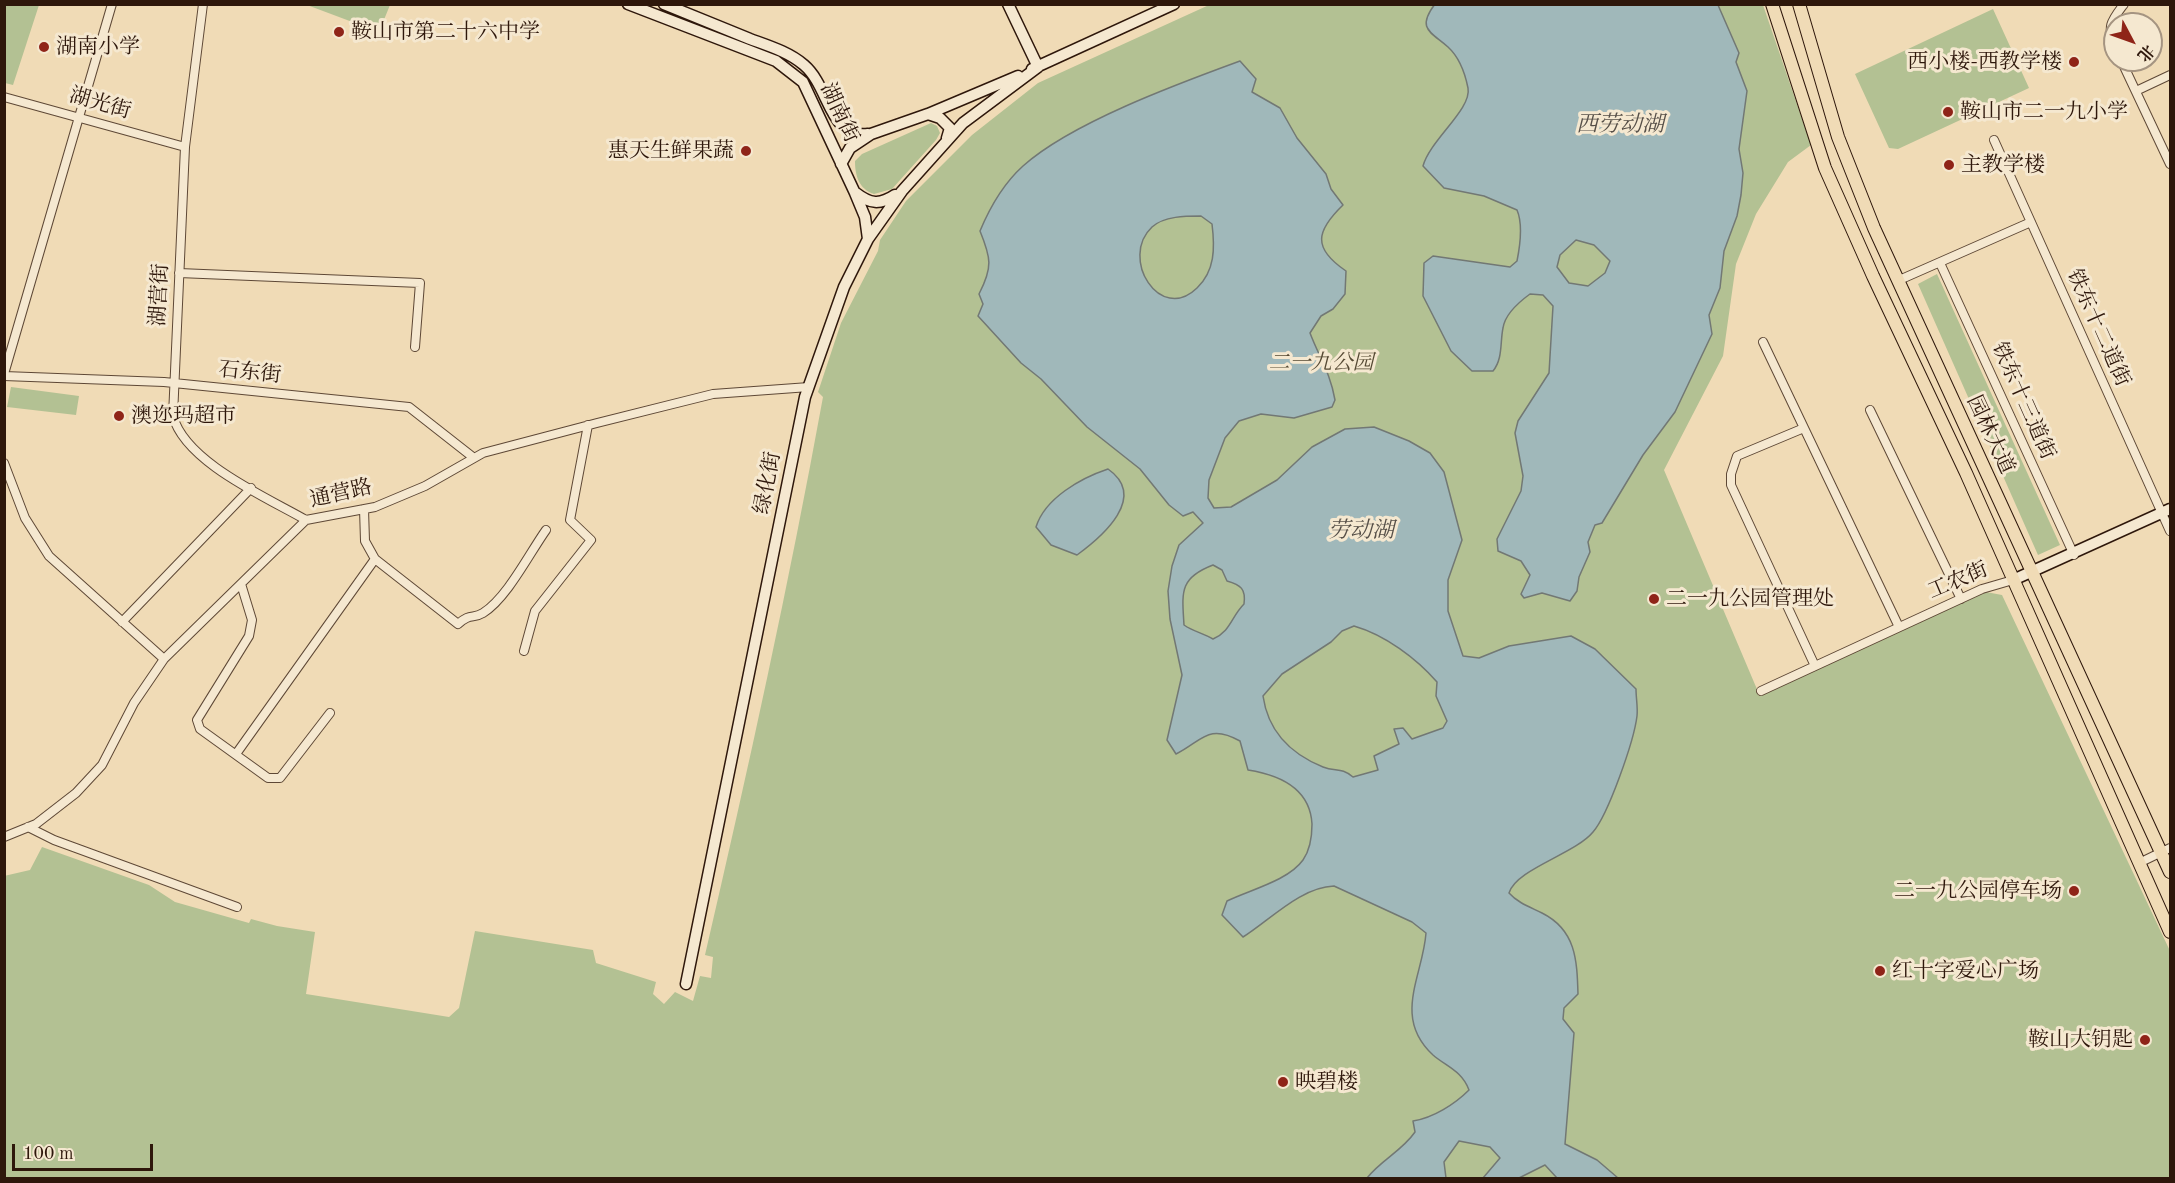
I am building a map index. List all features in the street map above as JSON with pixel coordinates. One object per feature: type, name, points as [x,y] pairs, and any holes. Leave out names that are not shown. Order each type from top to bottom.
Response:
[{"type":"main road","name":"湖南街","points":[[628,4],[776,61],[796,75],[808,89],[855,193],[865,217],[868,239]]},
{"type":"main road","name":"湖南街","points":[[664,4],[794,57],[819,81],[839,123],[845,130],[852,135],[871,134]]},
{"type":"main road","points":[[1008,4],[1038,67]]},
{"type":"main road","name":"绿化街","points":[[841,164],[850,148],[871,134],[928,114],[1038,67],[1174,4]]},
{"type":"main road","points":[[1772,4],[1825,168],[2170,932]]},
{"type":"main road","name":"园林大道","points":[[1799,4],[1838,136],[1897,281],[2039,589],[2166,850],[2170,872]]},
{"type":"main road","name":"绿化街","points":[[686,984],[809,387],[844,287],[868,239],[902,191],[945,141],[981,108],[1038,67]]},
{"type":"main road","points":[[928,114],[940,118],[950,128],[945,141]]},
{"type":"main road","points":[[855,193],[866,201],[875,203],[887,200],[902,191]]},
{"type":"main road","name":"工农街","points":[[2013,580],[2074,555],[2166,511]]},
{"type":"main road","points":[[2013,580],[2030,580],[2039,589]]},
{"type":"street","points":[[4,375],[112,4]]},
{"type":"street","name":"湖营街","points":[[203,4],[185,147],[173,416],[177,431],[222,472],[306,520]]},
{"type":"street","points":[[2127,72],[2170,164]]},
{"type":"street","points":[[2136,91],[2170,75]]},
{"type":"street","name":"湖光街","points":[[4,97],[185,147]]},
{"type":"street","name":"铁东十二道街","points":[[1994,140],[2166,511],[2170,531]]},
{"type":"street","points":[[1897,281],[2031,222]]},
{"type":"street","name":"铁东十三道街","points":[[1940,263],[2074,555]]},
{"type":"street","points":[[179,273],[420,283],[416,347]]},
{"type":"street","points":[[1763,342],[1899,627]]},
{"type":"street","name":"石东街","points":[[4,375],[86,377],[174,383],[409,407],[474,458]]},
{"type":"street","name":"通营路","points":[[4,837],[28,827],[76,793],[102,765],[134,703],[164,659],[306,520],[363,509],[425,486],[483,453],[588,425],[713,394],[809,387]]},
{"type":"street","points":[[1870,410],[1961,599]]},
{"type":"street","points":[[524,651],[535,611],[591,540],[570,520],[588,425]]},
{"type":"street","points":[[1804,428],[1737,456],[1731,474],[1731,485],[1815,666]]},
{"type":"street","points":[[4,463],[25,518],[49,556],[164,659]]},
{"type":"street","points":[[122,622],[251,488]]},
{"type":"street","points":[[363,509],[364,541],[375,559],[458,624],[467,616],[481,615],[501,596],[546,530]]},
{"type":"street","points":[[236,754],[375,559]]},
{"type":"street","name":"工农街","points":[[1761,691],[1961,599],[1998,583],[2013,580]]},
{"type":"street","points":[[241,584],[252,620],[249,636],[197,720],[200,729],[268,778],[280,778],[330,713]]},
{"type":"street","points":[[28,827],[54,840],[237,907]]},
{"type":"street","points":[[2139,863],[2166,850]]},
{"type":"green space","points":[[390,4],[379,32],[307,5]]},
{"type":"green space","points":[[4,5],[39,5],[13,85],[5,83]]},
{"type":"green space","name":"二一九公园","points":[[1209,5],[1763,5],[1811,145],[1788,162],[1756,214],[1736,264],[1723,356],[1664,470],[1759,694],[1986,592],[2002,595],[2170,951],[2170,1178],[5,1178],[4,876],[30,870],[42,847],[149,885],[175,902],[249,923],[251,919],[315,932],[306,994],[449,1017],[459,1008],[475,931],[593,950],[596,963],[656,982],[653,994],[664,1004],[675,992],[693,1001],[700,976],[711,978],[713,957],[705,955],[782,607],[823,397],[818,392],[841,323],[878,251],[880,240],[906,201],[972,135],[1038,83]]},
{"type":"green space","points":[[1993,9],[2029,88],[1898,149],[1889,148],[1855,74]]},
{"type":"green space","points":[[931,123],[937,126],[940,133],[936,140],[892,189],[874,194],[861,185],[857,177],[855,161],[862,154]]},
{"type":"green space","points":[[1937,274],[2060,545],[2038,555],[1918,284]]},
{"type":"green space","points":[[11,387],[79,396],[76,415],[7,407]]},
{"type":"water","name":"西劳动湖","points":[[1435,4],[1718,5],[1739,53],[1736,62],[1747,91],[1739,149],[1743,173],[1741,195],[1737,216],[1724,251],[1720,288],[1709,315],[1712,334],[1675,412],[1643,455],[1602,523],[1595,525],[1588,542],[1590,552],[1579,577],[1577,591],[1570,601],[1542,593],[1524,598],[1521,594],[1530,575],[1521,561],[1498,551],[1497,539],[1521,491],[1523,476],[1515,433],[1518,421],[1549,373],[1553,306],[1543,295],[1530,294],[1526,297],[1513,309],[1504,323],[1500,356],[1493,371],[1472,371],[1451,351],[1423,296],[1424,263],[1433,256],[1510,267],[1517,261],[1520,235],[1517,210],[1484,196],[1444,188],[1423,166],[1427,156],[1468,96],[1468,88],[1458,60],[1426,25],[1429,12]],"holes":[[[1576,240],[1594,245],[1610,261],[1605,273],[1588,286],[1569,283],[1557,267],[1560,255]]]},
{"type":"water","name":"劳动湖","points":[[1240,61],[1256,79],[1252,92],[1280,108],[1297,138],[1326,174],[1331,189],[1343,205],[1327,223],[1322,239],[1327,255],[1346,271],[1345,294],[1333,309],[1321,316],[1310,333],[1330,381],[1335,400],[1332,407],[1294,418],[1261,414],[1239,421],[1225,438],[1209,480],[1208,498],[1214,508],[1231,507],[1277,480],[1312,447],[1345,429],[1374,427],[1409,441],[1430,453],[1444,472],[1462,540],[1448,580],[1448,611],[1463,656],[1479,658],[1509,646],[1571,636],[1595,649],[1636,689],[1637,716],[1631,742],[1613,794],[1599,823],[1585,840],[1523,876],[1514,884],[1509,893],[1520,902],[1553,920],[1562,928],[1572,947],[1577,969],[1578,994],[1564,1008],[1563,1019],[1574,1033],[1565,1144],[1597,1160],[1618,1178],[1557,1178],[1545,1165],[1519,1178],[1483,1178],[1500,1158],[1490,1147],[1459,1141],[1444,1162],[1446,1178],[1367,1178],[1410,1139],[1415,1132],[1413,1121],[1443,1110],[1469,1090],[1458,1074],[1433,1055],[1421,1041],[1414,1026],[1413,996],[1426,933],[1412,922],[1334,886],[1310,892],[1298,898],[1243,937],[1222,915],[1227,901],[1288,874],[1303,860],[1311,838],[1312,824],[1306,801],[1291,785],[1271,775],[1248,770],[1240,741],[1229,736],[1213,734],[1199,739],[1176,754],[1167,740],[1182,675],[1170,619],[1168,591],[1172,566],[1179,545],[1203,523],[1193,512],[1183,516],[1169,505],[1140,469],[1087,427],[1041,379],[1021,363],[978,316],[983,304],[979,294],[987,277],[989,262],[980,231],[998,196],[1023,166],[1044,150],[1096,120],[1156,93]],"holes":[[[1201,216],[1212,224],[1213,250],[1207,274],[1197,288],[1183,297],[1170,298],[1158,293],[1148,283],[1142,269],[1140,255],[1143,240],[1157,223],[1175,217]],[[1213,565],[1222,570],[1227,581],[1242,588],[1244,595],[1244,604],[1224,632],[1213,639],[1184,625],[1183,595],[1185,588],[1188,581]],[[1354,626],[1366,630],[1388,641],[1420,664],[1437,682],[1436,696],[1447,721],[1443,728],[1412,739],[1403,728],[1394,729],[1399,744],[1374,756],[1378,770],[1353,777],[1345,772],[1311,762],[1291,748],[1270,720],[1263,696],[1282,674],[1331,642],[1342,631]]]},
{"type":"water","points":[[1108,469],[1119,480],[1124,492],[1123,504],[1109,527],[1077,555],[1051,545],[1036,527],[1047,507],[1065,490]]},
{"type":"place","name":"鞍山市第二十六中学","points":[[339,32]]},
{"type":"place","name":"湖南小学","points":[[44,47]]},
{"type":"place","name":"西小楼-西教学楼","points":[[2074,62]]},
{"type":"place","name":"鞍山市二一九小学","points":[[1948,112]]},
{"type":"place","name":"惠天生鲜果蔬","points":[[746,151]]},
{"type":"place","name":"主教学楼","points":[[1949,165]]},
{"type":"place","name":"澳迩玛超市","points":[[119,416]]},
{"type":"place","name":"二一九公园管理处","points":[[1654,599]]},
{"type":"place","name":"二一九公园停车场","points":[[2074,891]]},
{"type":"place","name":"红十字爱心广场","points":[[1880,971]]},
{"type":"place","name":"鞍山大钥匙","points":[[2145,1040]]},
{"type":"place","name":"映碧楼","points":[[1283,1082]]}]
